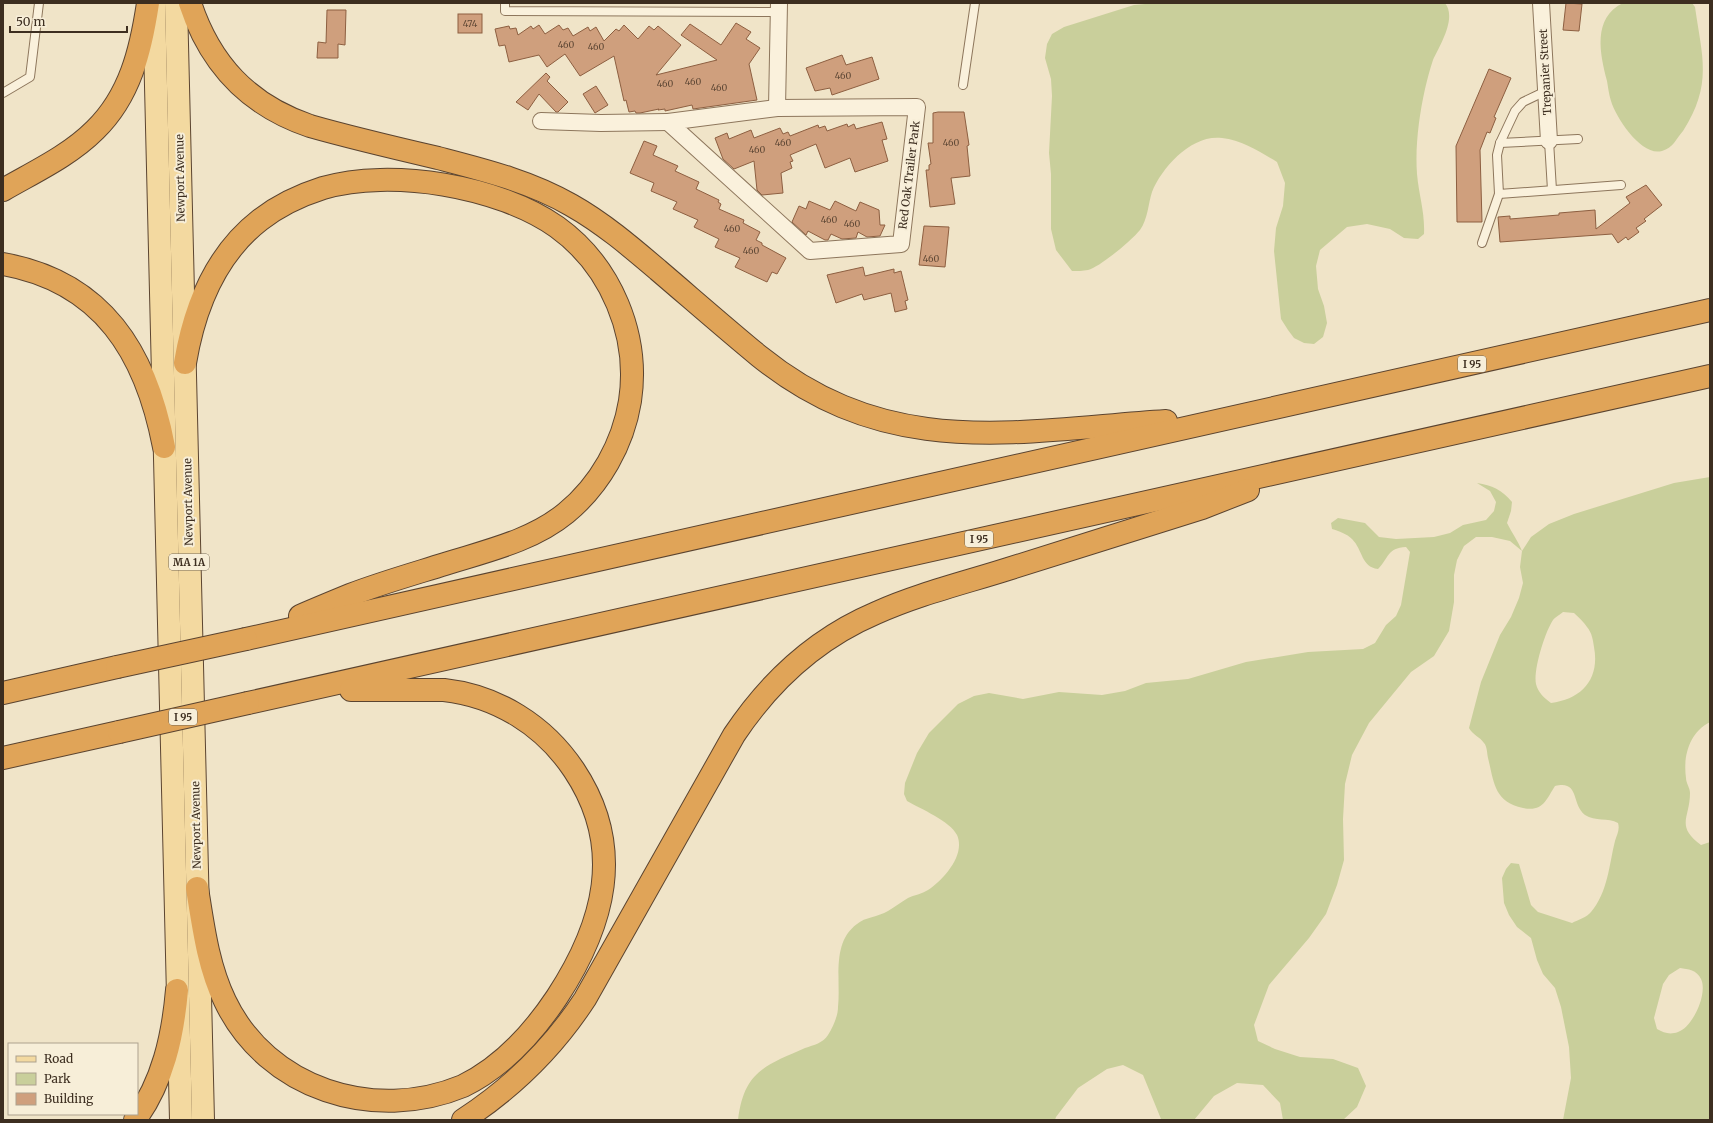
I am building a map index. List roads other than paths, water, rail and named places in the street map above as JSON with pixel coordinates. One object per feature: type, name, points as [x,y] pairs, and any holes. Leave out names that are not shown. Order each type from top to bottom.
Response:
[{"type":"highway","points":[[3,190],[74,148],[94,131],[109,114],[126,86],[135,66],[143,35],[148,3]]},
{"type":"highway","points":[[190,3],[201,33],[218,61],[241,87],[268,108],[288,118],[310,126],[486,170],[522,182],[556,197],[588,215],[618,237],[772,366],[813,392],[852,411],[882,421],[909,426],[944,431],[987,434],[1048,431],[1102,425],[1233,417]]},
{"type":"highway","points":[[185,363],[192,327],[204,294],[223,260],[246,232],[269,214],[301,196],[324,188],[360,182],[410,181],[445,186],[497,198],[533,212],[569,236],[592,261],[611,290],[626,326],[631,352],[632,380],[629,407],[622,432],[600,476],[567,512],[548,526],[519,540],[352,595],[246,639]]},
{"type":"highway","points":[[3,264],[29,270],[56,280],[84,298],[110,322],[127,344],[146,381],[156,411],[164,447]]},
{"type":"highway","name":"I 95","points":[[3,693],[1710,310]]},
{"type":"highway","name":"I 95","points":[[3,758],[1710,376]]},
{"type":"highway","points":[[463,1120],[490,1101],[518,1078],[544,1053],[567,1025],[585,999],[734,735],[757,702],[770,687],[800,659],[845,628],[894,606],[1202,508],[1321,463]]},
{"type":"highway","points":[[3,681],[55,681]]},
{"type":"highway","points":[[197,888],[208,952],[215,976],[226,1004],[246,1036],[271,1062],[296,1079],[319,1090],[350,1099],[382,1102],[410,1101],[443,1094],[474,1080],[500,1062],[534,1028],[552,1004],[576,966],[589,940],[601,901],[604,873],[602,845],[596,816],[584,788],[570,764],[552,743],[532,725],[509,710],[485,699],[459,692],[425,688],[306,690]]},
{"type":"highway","points":[[3,769],[67,744]]},
{"type":"highway","points":[[135,1120],[153,1090],[164,1063],[174,1020],[178,990]]},
{"type":"main road","name":"Newport Avenue","points":[[154,3],[181,1120]]},
{"type":"main road","name":"Newport Avenue","points":[[176,3],[203,1120]]},
{"type":"street","name":"Trepanier Street","points":[[1541,3],[1549,141]]},
{"type":"street","points":[[777,108],[779,8]]},
{"type":"street","name":"Red Oak Trailer Park","points":[[541,120],[601,123],[668,122],[777,108],[917,107],[901,244],[810,251],[668,122]]},
{"type":"lane","points":[[3,93],[30,77],[39,3]]},
{"type":"lane","points":[[963,85],[975,3]]},
{"type":"lane","points":[[505,7],[779,8]]},
{"type":"lane","points":[[1482,243],[1499,194],[1497,155],[1500,143],[1519,106],[1529,98],[1546,91]]},
{"type":"lane","points":[[1500,143],[1578,140]]},
{"type":"lane","points":[[1549,141],[1552,190]]},
{"type":"lane","points":[[1499,194],[1621,185]]}]
